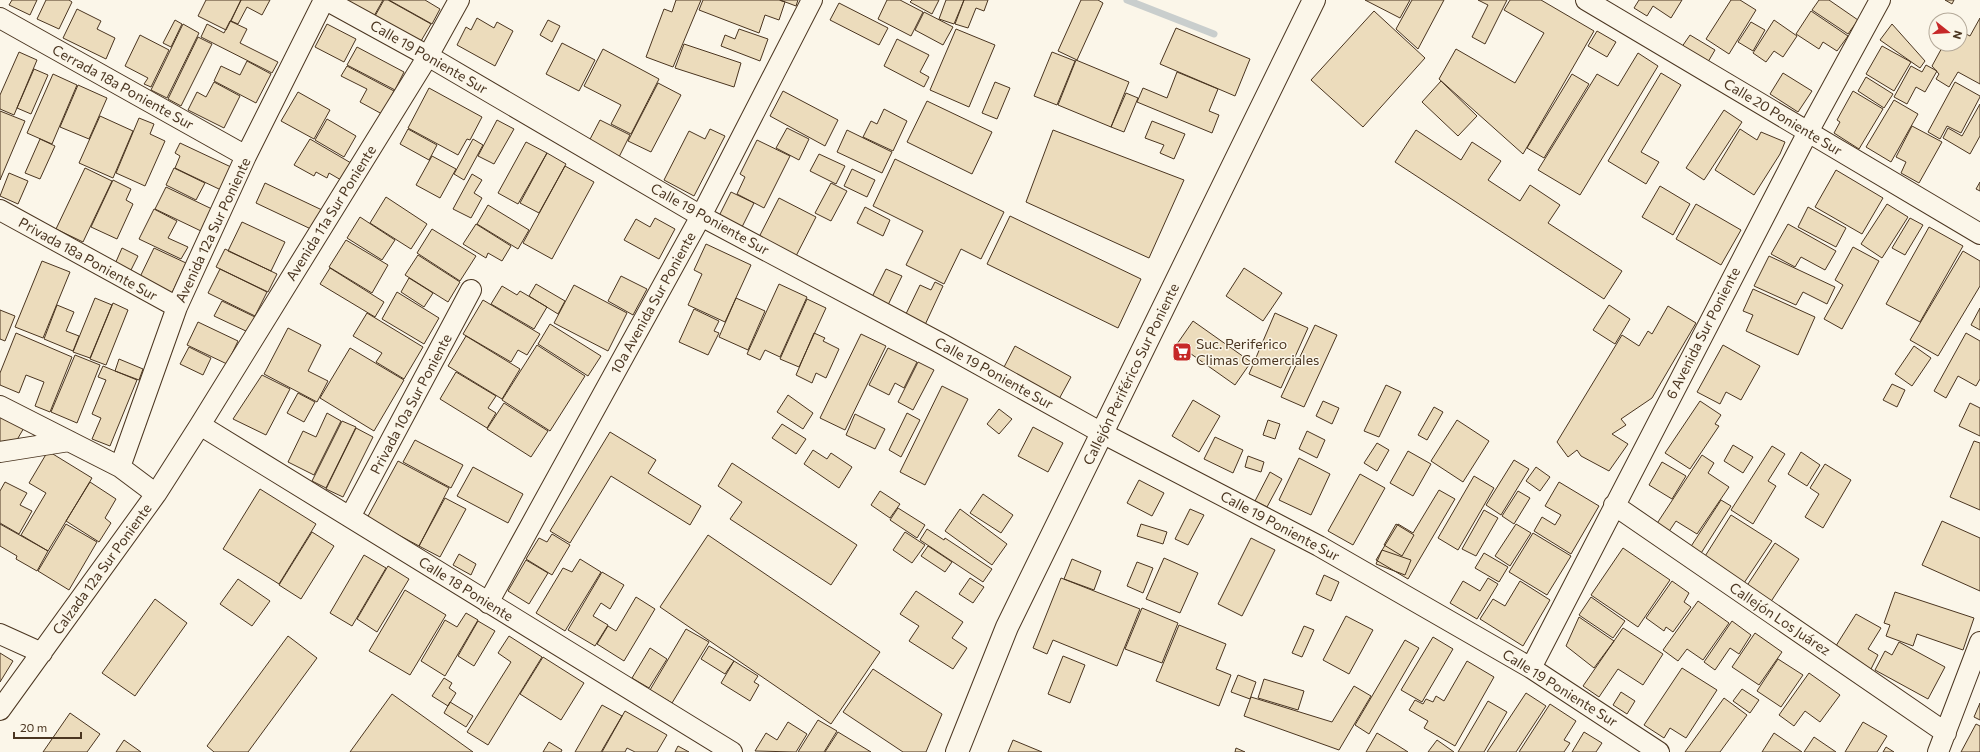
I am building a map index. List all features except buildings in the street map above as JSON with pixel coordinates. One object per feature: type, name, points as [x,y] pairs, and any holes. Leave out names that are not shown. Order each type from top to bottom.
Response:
[{"type":"main road","name":"Callejón Periférico Sur Poniente","points":[[957,752],[1007,627],[1314,0]]},
{"type":"street","name":"Calle 19 Poniente Sur","points":[[325,0],[428,56],[701,216],[942,344],[1102,433],[1319,546],[1531,668],[1659,752]]},
{"type":"street","name":"Avenida 12a Sur Poniente","points":[[120,467],[177,307],[246,156],[325,0]]},
{"type":"street","name":"Avenida 11a Sur Poniente","points":[[200,425],[428,56],[459,0]]},
{"type":"street","name":"10a Avenida Sur Poniente","points":[[488,602],[701,216],[812,0]]},
{"type":"street","name":"Calle 20 Poniente Sur","points":[[1586,0],[1980,234]]},
{"type":"street","name":"6 Avenida Sur Poniente","points":[[1531,668],[1808,132],[1880,0]]},
{"type":"street","name":"Cerrada 18a Poniente Sur","points":[[0,18],[246,156]]},
{"type":"street","name":"Privada 18a Poniente Sur","points":[[0,210],[177,307]]},
{"type":"street","name":"Privada 10a Sur Poniente","points":[[350,518],[472,290]]},
{"type":"street","points":[[0,406],[120,467],[156,494]]},
{"type":"street","name":"Calzada 12a Sur Poniente","points":[[0,710],[156,494],[200,425]]},
{"type":"street","name":"Calle 18 Poniente","points":[[200,425],[732,752]]},
{"type":"street","points":[[0,452],[69,441]]},
{"type":"street","name":"Callejón Los Juárez","points":[[1614,505],[1946,733]]},
{"type":"street","points":[[0,634],[42,653]]},
{"type":"street","points":[[1938,752],[1980,642]]},
{"type":"waterway","points":[[1127,0],[1214,34]]},
{"type":"place","name":"Suc. Periferico Climas Comerciales","points":[[1182,352]]}]
